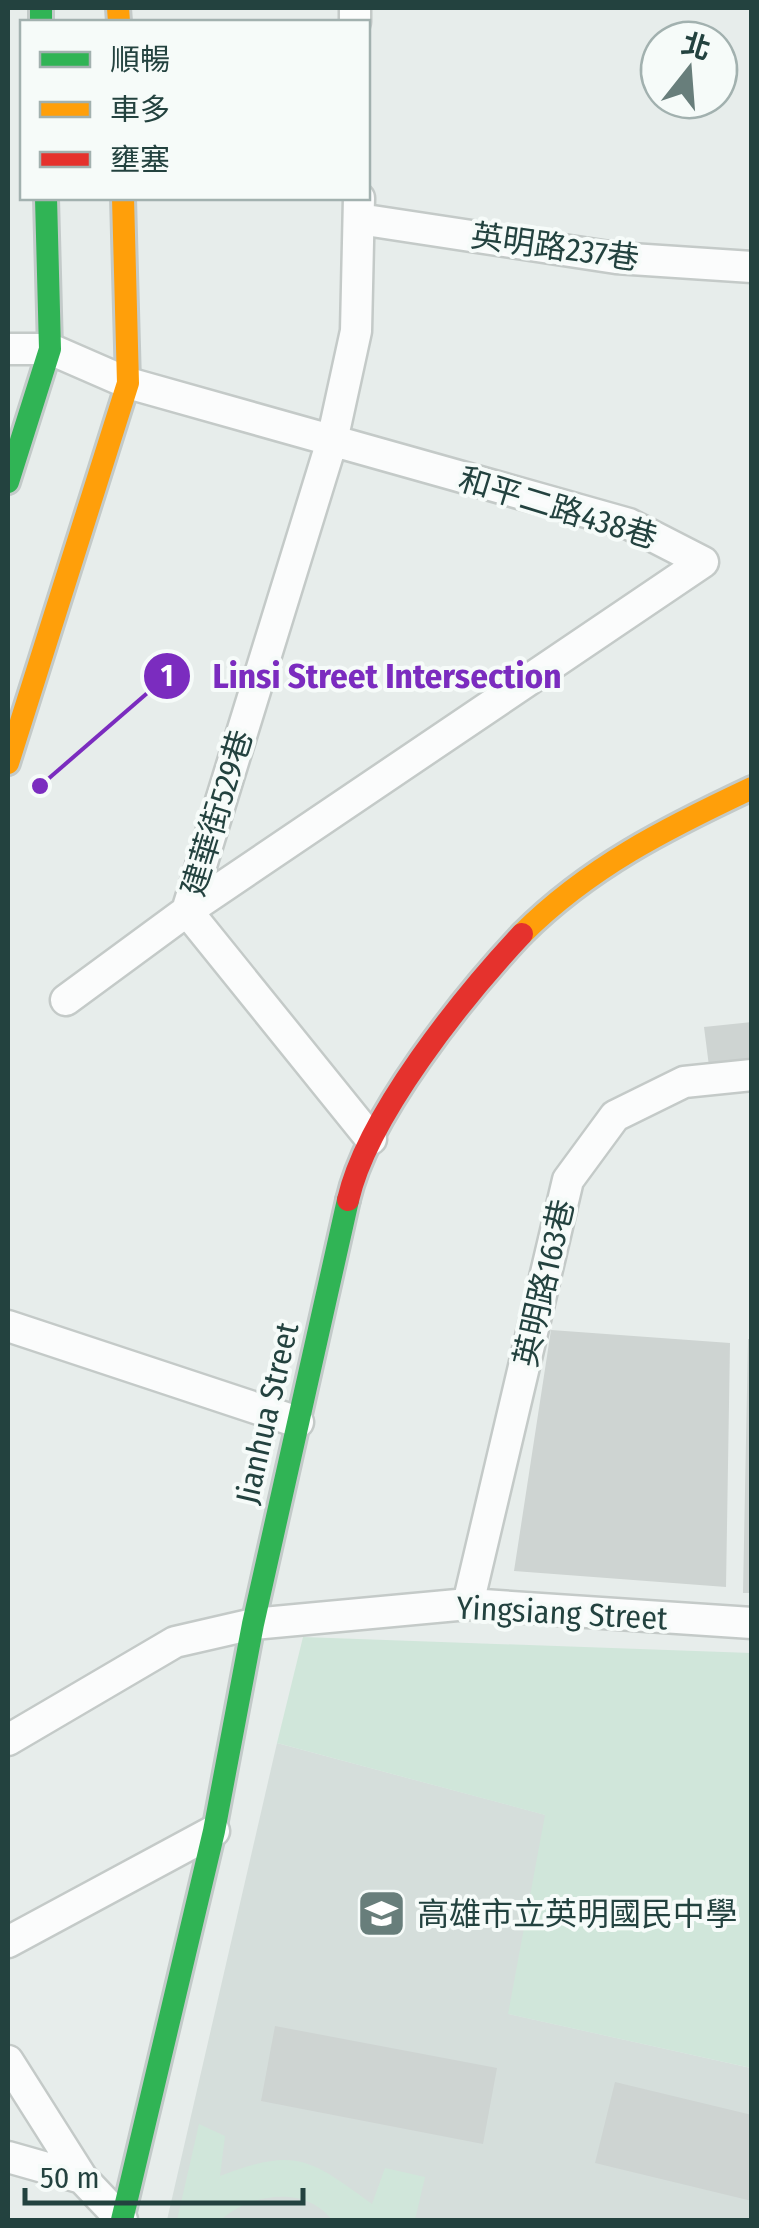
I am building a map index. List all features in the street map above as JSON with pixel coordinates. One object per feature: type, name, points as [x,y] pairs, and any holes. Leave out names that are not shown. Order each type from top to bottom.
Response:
[{"type":"street","points":[[8,482],[50,349],[46,200]]},
{"type":"street","points":[[8,762],[128,383],[123,200]]},
{"type":"street","name":"英明路237巷","points":[[359,208],[616,258],[752,267]]},
{"type":"street","name":"建華街529巷","points":[[359,208],[356,331],[332,441],[187,911],[371,1140]]},
{"type":"street","points":[[8,348],[50,349]]},
{"type":"street","name":"和平二路438巷","points":[[50,349],[128,383],[629,524],[703,562],[187,911],[66,1000]]},
{"type":"street","name":"Jianhua Street","points":[[122,2220],[214,1831],[254,1624],[350,1188],[371,1140],[407,1077],[503,953],[602,867],[752,788]]},
{"type":"street","name":"英明路163巷","points":[[468,1604],[568,1180],[615,1116],[684,1082],[752,1075]]},
{"type":"street","points":[[8,1326],[298,1422]]},
{"type":"street","name":"Yingsiang Street","points":[[8,1740],[175,1642],[254,1624],[468,1604],[752,1623]]},
{"type":"street","points":[[8,1942],[214,1831]]},
{"type":"street","points":[[8,2060],[82,2178],[122,2220]]},
{"type":"street","points":[[8,2157],[82,2178]]},
{"type":"shaded area","name":"高雄市立英明國民中學","points":[[277,1743],[546,1815],[509,2014],[751,2068],[751,2220],[167,2220]]},
{"type":"green space","points":[[303,1637],[751,1653],[751,2068],[508,2014],[545,1815],[277,1743]]},
{"type":"green space","points":[[199,2124],[225,2136],[220,2176],[267,2162],[301,2162],[332,2176],[372,2204],[385,2168],[425,2177],[415,2220],[332,2220],[308,2201],[278,2197],[247,2204],[221,2220],[177,2220]]},
{"type":"building","points":[[752,1022],[752,1077],[711,1082],[704,1027]]},
{"type":"building","points":[[551,1330],[730,1343],[726,1587],[514,1571]]},
{"type":"building","points":[[748,1339],[752,1339],[752,1593],[743,1593]]},
{"type":"building","points":[[275,2026],[497,2068],[483,2144],[261,2101]]},
{"type":"building","points":[[615,2082],[752,2115],[752,2201],[595,2163]]},
{"type":"traffic: fast","points":[[41,8],[41,20]]},
{"type":"traffic: fast","points":[[8,482],[50,349],[46,200]]},
{"type":"traffic: fast","points":[[122,2220],[214,1831],[253,1624],[348,1200]]},
{"type":"traffic: slow","points":[[118,8],[119,20]]},
{"type":"traffic: slow","points":[[8,763],[128,383],[123,200]]},
{"type":"traffic: slow","points":[[522,934],[574,889],[630,851],[752,788]]},
{"type":"traffic: jam","points":[[348,1200],[375,1132],[420,1059],[522,934]]},
{"type":"place","name":"Linsi Street Intersection","points":[[40,786]]},
{"type":"place","name":"高雄市立英明國民中學","points":[[382,1914]]}]
